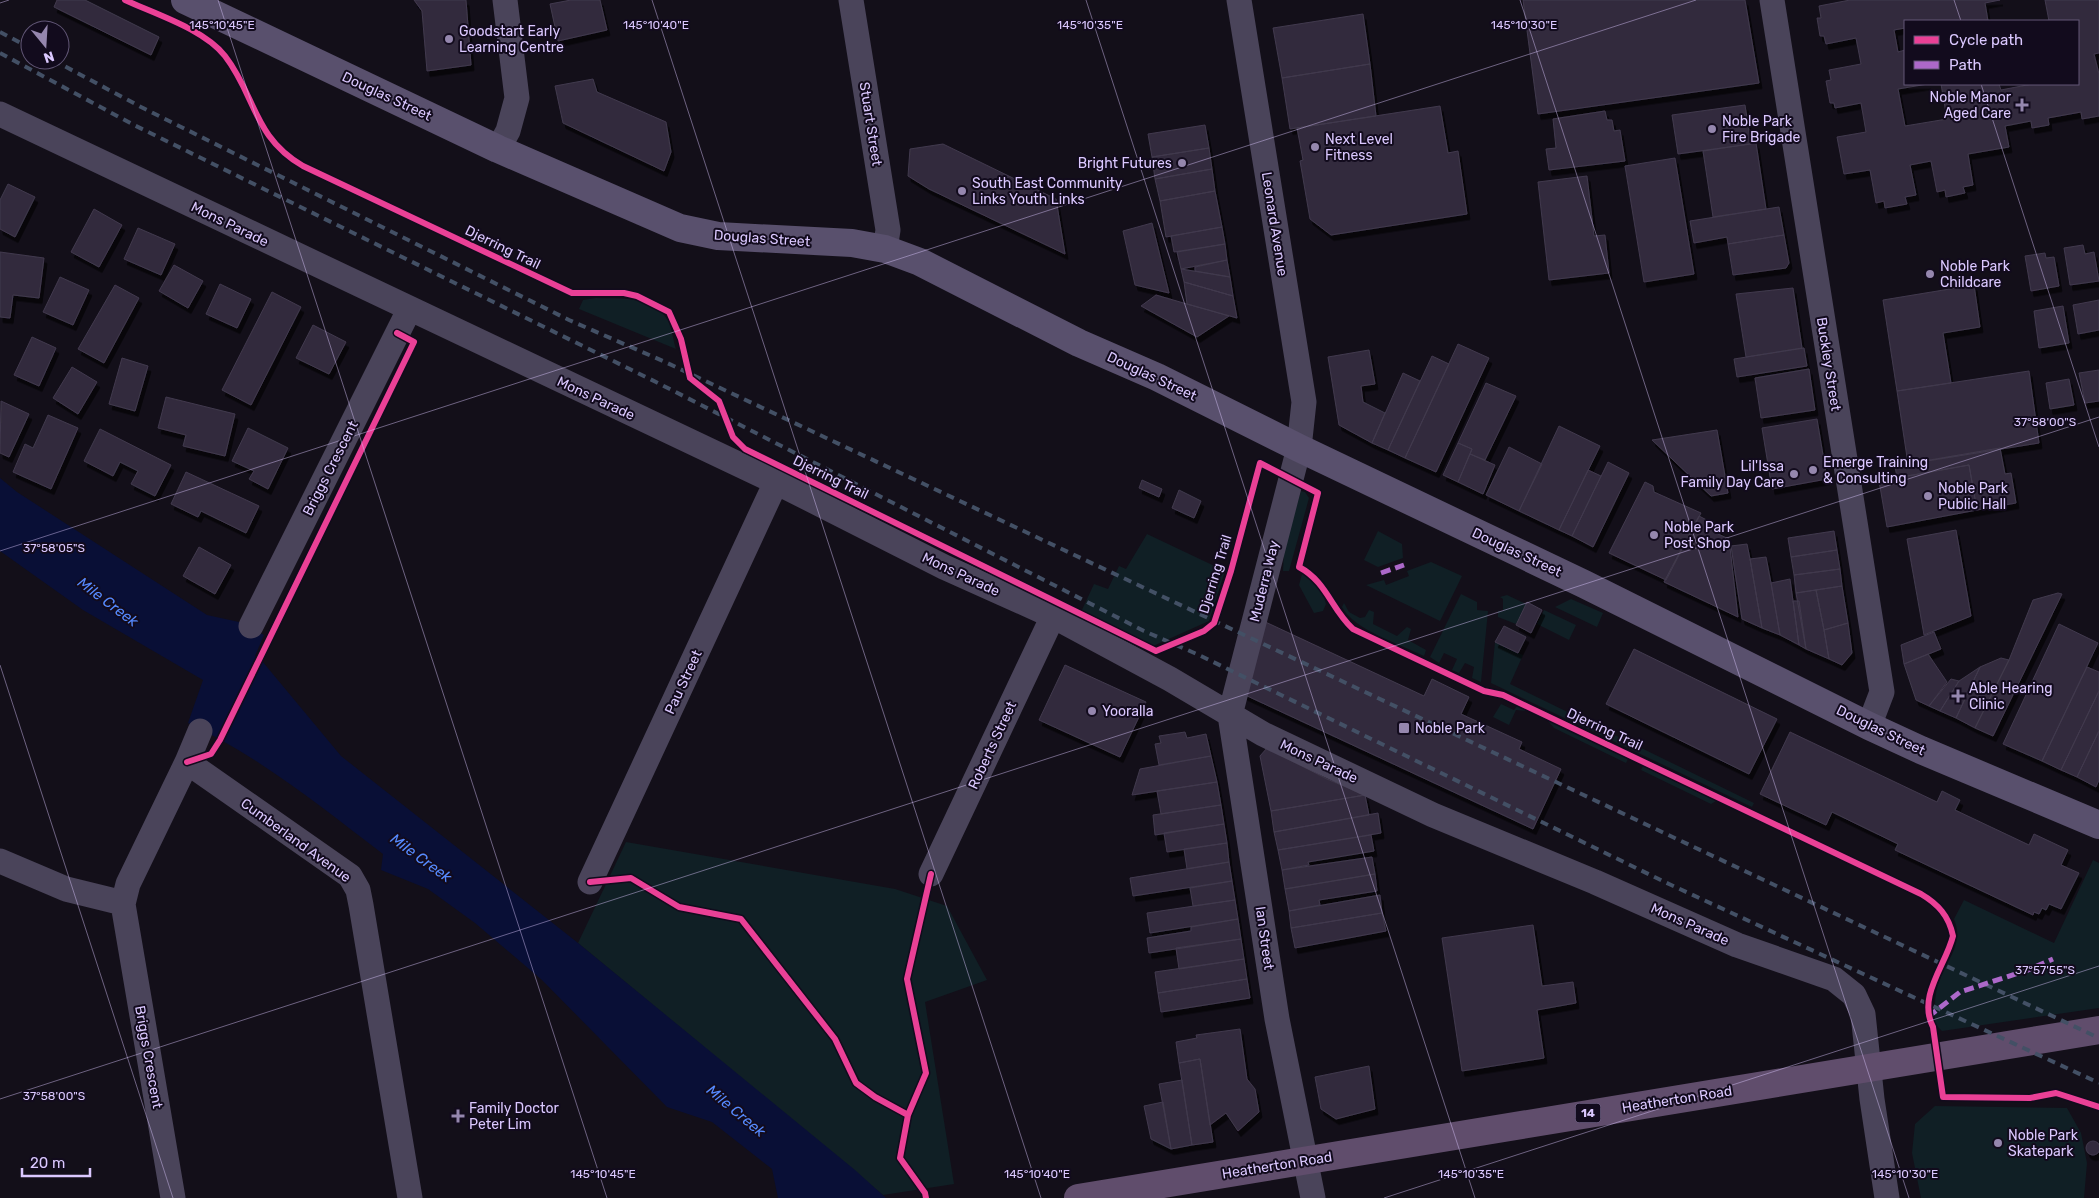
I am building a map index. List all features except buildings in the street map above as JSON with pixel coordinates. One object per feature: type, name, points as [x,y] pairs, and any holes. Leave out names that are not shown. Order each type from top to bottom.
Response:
[{"type":"main road","name":"Douglas Street","points":[[185,0],[498,149],[680,228],[718,236],[852,243],[885,249],[930,266],[1079,343],[1157,377],[1299,448],[1584,584],[1870,726],[1921,750],[2099,825]]},
{"type":"main road","name":"Heatherton Road","points":[[1078,1198],[2099,1030]]},
{"type":"street","points":[[498,149],[508,131],[517,98],[505,0]]},
{"type":"street","name":"Stuart Street","points":[[851,0],[888,230],[885,249]]},
{"type":"street","name":"Leonard Avenue","points":[[1239,0],[1304,402],[1299,448]]},
{"type":"street","name":"Buckley Street","points":[[1772,0],[1882,692],[1870,726]]},
{"type":"street","name":"Mons Parade","points":[[0,114],[409,310],[776,482],[944,567],[1053,616],[1263,734],[1456,825],[1586,878],[1737,945],[1834,979],[1854,995],[1861,1010],[1887,1198]]},
{"type":"street","name":"Briggs Crescent","points":[[251,626],[409,310]]},
{"type":"street","name":"Muderra Way","points":[[1230,714],[1299,448]]},
{"type":"street","name":"Pau Street","points":[[590,882],[776,482]]},
{"type":"street","name":"Roberts Street","points":[[931,874],[1053,616]]},
{"type":"street","name":"Ian Street","points":[[1230,714],[1277,1019],[1307,1160],[1313,1198]]},
{"type":"street","points":[[0,861],[66,889],[84,907],[102,915],[124,910],[128,884],[200,732]]},
{"type":"street","name":"Cumberland Avenue","points":[[187,762],[350,876],[354,881],[359,896],[410,1198]]},
{"type":"street","name":"Briggs Crescent","points":[[124,910],[173,1198]]},
{"type":"shaded area","points":[[596,298],[634,300],[653,306],[669,322],[676,349],[579,309],[583,300]]},
{"type":"shaded area","points":[[1301,491],[1305,492],[1309,498],[1289,571],[1283,571],[1284,550]]},
{"type":"shaded area","points":[[1378,531],[1402,544],[1403,558],[1378,567],[1364,560]]},
{"type":"shaded area","points":[[1147,534],[1225,571],[1209,621],[1153,646],[1081,612],[1094,584],[1108,589],[1119,566],[1126,569]]},
{"type":"shaded area","points":[[1431,562],[1462,576],[1440,621],[1366,585],[1384,580],[1386,585],[1409,576],[1407,571]]},
{"type":"shaded area","points":[[1302,574],[1314,583],[1323,594],[1326,604],[1323,611],[1314,613],[1299,585]]},
{"type":"shaded area","points":[[1461,594],[1477,602],[1477,610],[1488,611],[1481,682],[1472,678],[1474,667],[1465,663],[1459,673],[1452,670],[1457,659],[1444,653],[1439,663],[1430,657]]},
{"type":"shaded area","points":[[1507,595],[1526,604],[1516,624],[1498,617],[1498,611],[1503,611],[1503,599],[1500,597]]},
{"type":"shaded area","points":[[1571,599],[1603,613],[1597,627],[1555,607]]},
{"type":"shaded area","points":[[1344,603],[1349,612],[1360,618],[1365,617],[1369,610],[1374,612],[1373,624],[1397,636],[1407,627],[1411,629],[1408,640],[1426,650],[1424,656],[1378,636],[1356,623],[1342,607]]},
{"type":"shaded area","points":[[1544,610],[1576,625],[1569,640],[1537,624]]},
{"type":"shaded area","points":[[1495,642],[1523,655],[1510,684],[1754,803],[1752,807],[1491,683]]},
{"type":"shaded area","points":[[1501,704],[1514,710],[1517,706],[1527,711],[1516,710],[1509,725],[1493,717]]},
{"type":"shaded area","points":[[1547,720],[1628,759],[1626,763],[1554,728]]},
{"type":"shaded area","points":[[1643,766],[1716,801],[1711,804],[1641,770]]},
{"type":"shaded area","points":[[626,842],[895,889],[947,906],[987,980],[925,1002],[954,1184],[883,1195],[578,943]]},
{"type":"shaded area","points":[[2093,860],[2099,863],[2099,1008],[1942,1031],[1935,1024],[1936,994],[1941,976],[1956,945],[1957,928],[1954,919],[1964,900],[2054,943]]},
{"type":"shaded area","name":"Noble Park Skatepark","points":[[1935,1106],[2067,1108],[2081,1133],[2087,1163],[2084,1198],[1921,1198],[1912,1153],[1915,1124]]},
{"type":"water","name":"Mile Creek","points":[[0,478],[17,492],[207,615],[239,622],[264,635],[255,656],[262,661],[341,756],[578,943],[855,1170],[886,1198],[778,1198],[772,1169],[712,1122],[667,1107],[542,980],[475,923],[428,889],[381,870],[383,854],[336,818],[265,767],[214,736],[188,723],[203,680],[83,610],[0,551]]},
{"type":"railway","points":[[0,32],[20,43]]},
{"type":"railway","points":[[0,53],[134,125],[656,382],[1144,631],[1199,655],[1669,884],[2099,1083]]},
{"type":"railway","points":[[70,69],[141,107],[569,320],[663,361],[2099,1038]]},
{"type":"marked path","points":[[1381,573],[1404,565]]},
{"type":"marked path","points":[[1928,1017],[1960,992],[2028,970],[2053,959]]},
{"type":"cycle path","name":"Djerring Trail","points":[[125,0],[192,30],[216,46],[235,71],[257,115],[274,142],[287,155],[303,166],[572,293],[624,293],[637,296],[669,312],[681,339],[690,378],[719,401],[733,437],[745,449],[1156,651],[1204,631],[1214,623],[1231,571],[1260,463],[1318,493],[1299,567],[1323,588],[1339,613],[1353,629],[1484,691],[1503,695],[1921,894],[1938,906],[1949,922],[1953,936],[1934,981],[1928,1004],[1943,1097],[2030,1098],[2056,1093],[2099,1107]]},
{"type":"cycle path","points":[[187,762],[211,754],[220,740],[414,342],[397,333]]},
{"type":"cycle path","points":[[926,1198],[925,1193],[900,1158],[908,1115],[926,1073],[907,979],[931,874]]},
{"type":"cycle path","points":[[590,882],[631,878],[679,907],[741,919],[835,1039],[856,1083],[875,1097],[908,1115]]},
{"type":"place","name":"Goodstart Early Learning Centre","points":[[449,39]]},
{"type":"place","name":"Noble Manor Aged Care","points":[[2022,105]]},
{"type":"place","name":"Noble Park Fire Brigade","points":[[1712,129]]},
{"type":"place","name":"Next Level Fitness","points":[[1315,147]]},
{"type":"place","name":"Bright Futures","points":[[1182,163]]},
{"type":"place","name":"South East Community Links Youth Links","points":[[962,191]]},
{"type":"place","name":"Noble Park Childcare","points":[[1930,274]]},
{"type":"place","name":"Emerge Training & Consulting","points":[[1813,470]]},
{"type":"place","name":"Lil'Issa Family Day Care","points":[[1794,474]]},
{"type":"place","name":"Noble Park Public Hall","points":[[1928,496]]},
{"type":"place","name":"Noble Park Post Shop","points":[[1654,535]]},
{"type":"place","name":"Able Hearing Clinic","points":[[1958,696]]},
{"type":"place","name":"Yooralla","points":[[1092,711]]},
{"type":"place","name":"Noble Park","points":[[1404,728]]},
{"type":"place","name":"Family Doctor Peter Lim","points":[[458,1116]]},
{"type":"place","name":"Noble Park Skatepark","points":[[1998,1143]]}]
